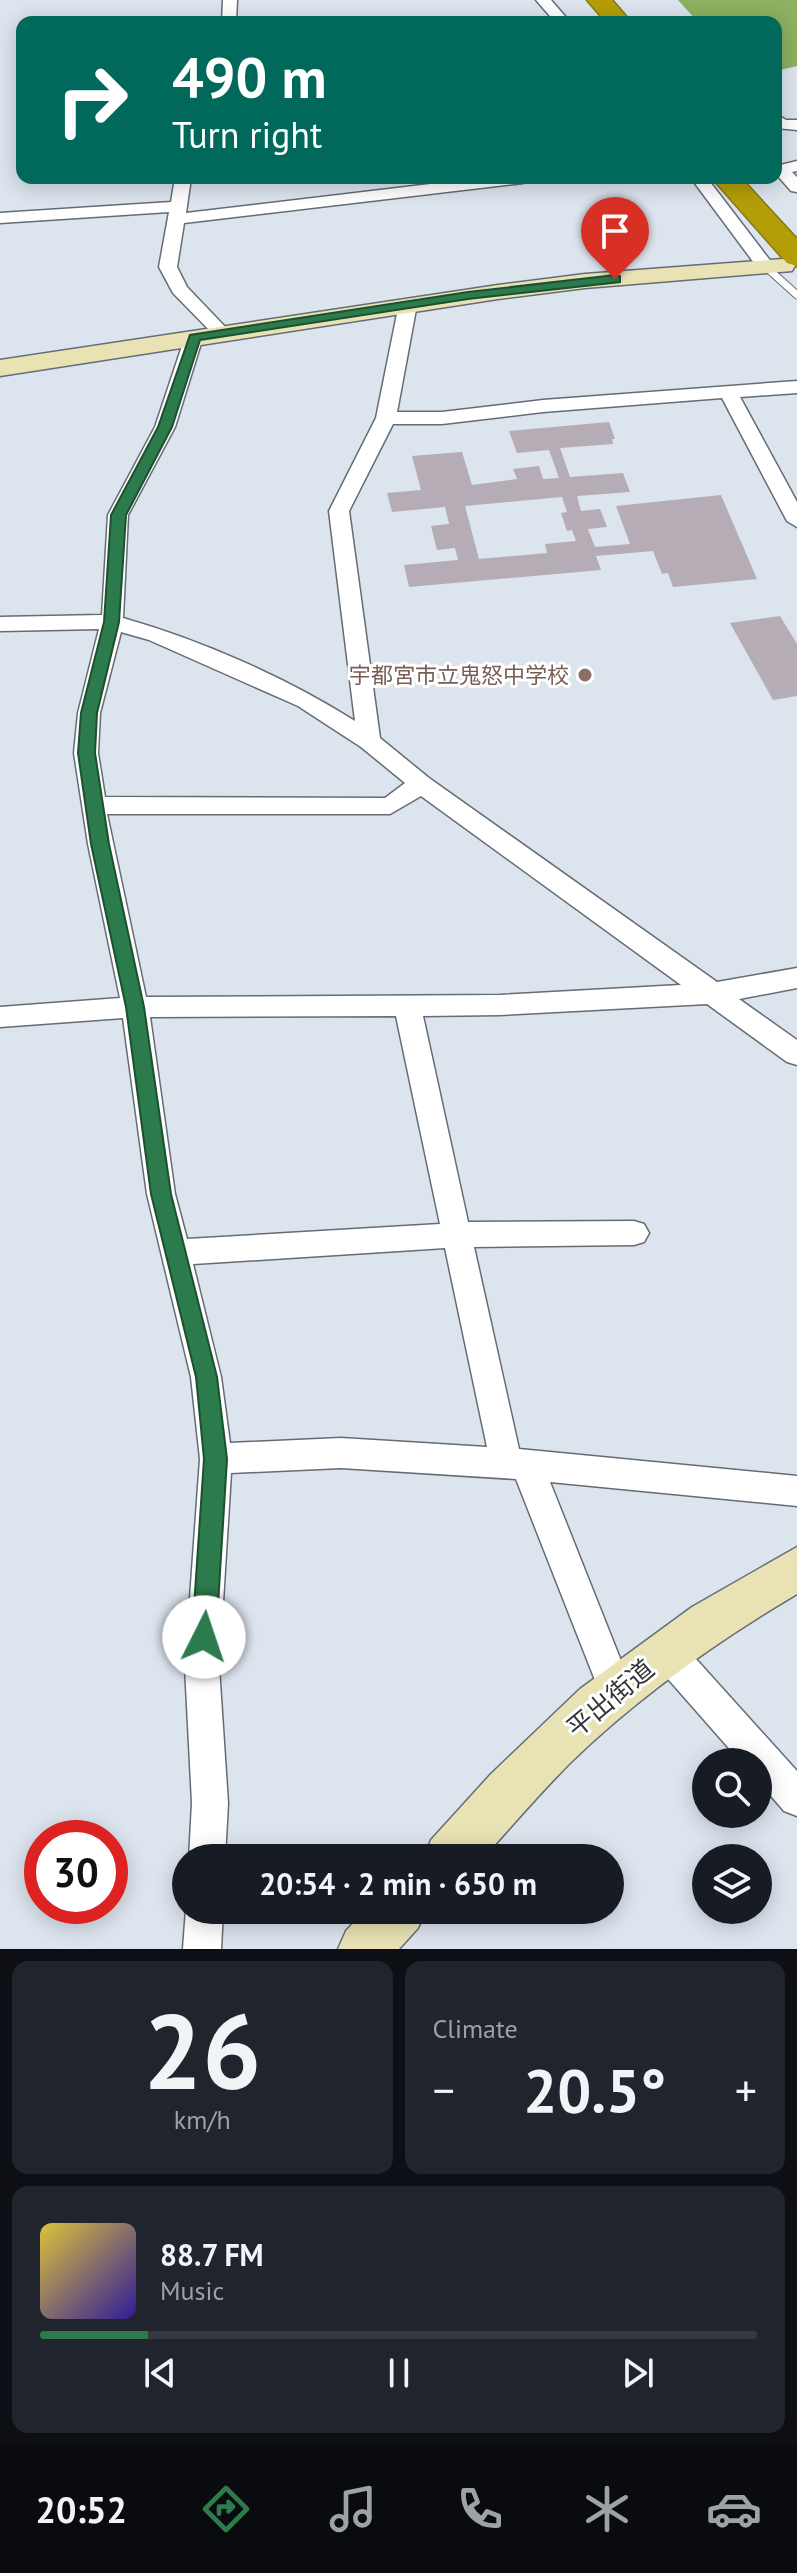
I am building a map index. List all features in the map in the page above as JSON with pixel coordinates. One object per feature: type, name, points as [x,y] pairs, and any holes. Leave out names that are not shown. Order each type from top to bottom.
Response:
[{"type":"highway","points":[[567,0],[582,16]]},
{"type":"highway","points":[[599,0],[614,16]]},
{"type":"highway","points":[[730,184],[782,264]]},
{"type":"highway","points":[[768,184],[797,216]]},
{"type":"street","points":[[543,0],[558,16]]},
{"type":"street","points":[[782,171],[797,187]]},
{"type":"street","points":[[182,184],[168,267],[179,289],[222,333]]},
{"type":"street","points":[[0,218],[178,212],[462,184]]},
{"type":"street","points":[[705,184],[782,264]]},
{"type":"street","points":[[0,368],[408,304],[585,281],[782,264]]},
{"type":"street","points":[[369,741],[339,511],[386,418],[408,304]]},
{"type":"street","points":[[194,337],[165,427],[118,515],[112,622],[89,713],[86,753],[135,1007],[161,1194],[206,1377],[216,1459],[202,1667],[210,1803],[208,1844]]},
{"type":"street","points":[[386,418],[442,418],[543,406],[797,387]]},
{"type":"street","points":[[728,392],[797,521]]},
{"type":"street","points":[[0,624],[112,622],[169,640],[306,701],[369,741],[421,784],[797,1054]]},
{"type":"street","points":[[94,805],[390,806],[421,784]]},
{"type":"street","points":[[0,1017],[135,1007],[500,1005],[714,993],[797,978]]},
{"type":"street","points":[[407,1005],[458,1235],[517,1464],[616,1691]]},
{"type":"street","points":[[176,1252],[458,1235],[634,1233]]},
{"type":"street","points":[[216,1459],[341,1453],[517,1464],[797,1491]]},
{"type":"street","name":"平出街道","points":[[462,1844],[570,1730],[616,1691],[706,1623],[797,1569]]},
{"type":"street","points":[[666,1651],[797,1798]]},
{"type":"street","points":[[202,1949],[203,1924]]},
{"type":"street","points":[[364,1949],[387,1924]]},
{"type":"lane","points":[[782,264],[797,295]]},
{"type":"green space","points":[[678,0],[797,0],[797,66],[782,70],[782,16],[693,16]]},
{"type":"building","points":[[609,422],[615,439],[612,439],[613,444],[560,448],[570,477],[623,473],[630,492],[577,496],[581,511],[600,509],[607,527],[588,529],[595,547],[630,544],[616,506],[721,495],[757,579],[673,587],[668,573],[662,574],[653,551],[596,556],[601,570],[409,587],[404,565],[458,560],[455,548],[437,550],[431,526],[449,524],[445,507],[392,512],[387,493],[421,490],[412,456],[462,452],[472,485],[517,479],[513,469],[539,466],[543,479],[559,478],[549,450],[517,453],[509,431]],"holes":[[[562,497],[567,512],[561,513],[567,531],[572,530],[576,541],[545,544],[547,553],[479,559],[465,506]]]},
{"type":"building","points":[[780,616],[797,644],[797,696],[773,700],[730,623]]},
{"type":"place","name":"宇都宮市立鬼怒中学校","points":[[585,675]]},
{"type":"route","points":[[204,1637],[216,1459],[206,1377],[161,1194],[154,1126],[135,1007],[100,844],[86,753],[89,713],[112,622],[118,515],[165,427],[194,346],[194,337],[408,304],[615,279]]}]
